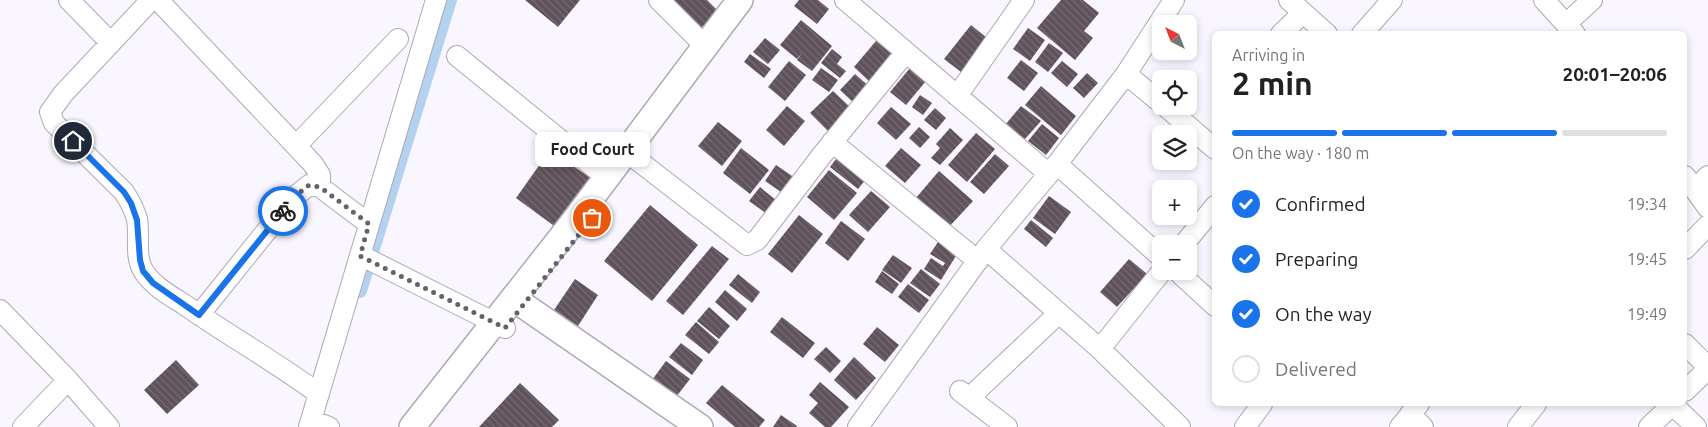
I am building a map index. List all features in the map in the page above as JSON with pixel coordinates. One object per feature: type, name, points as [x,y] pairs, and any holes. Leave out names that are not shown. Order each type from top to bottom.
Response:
[{"type":"main road","points":[[412,427],[518,301],[606,177],[740,0]]},
{"type":"main road","points":[[518,301],[581,233],[755,0]]},
{"type":"main road","points":[[518,301],[700,427]]},
{"type":"main road","points":[[428,427],[499,325]]},
{"type":"street","points":[[69,0],[111,43]]},
{"type":"street","points":[[151,0],[63,94],[50,112],[54,123],[124,192],[131,203],[137,220],[140,260],[143,271],[153,283],[199,315],[285,369],[319,394]]},
{"type":"street","points":[[158,0],[316,169],[320,175],[320,187]]},
{"type":"street","points":[[316,425],[319,394],[436,0]]},
{"type":"street","points":[[659,0],[705,46]]},
{"type":"street","points":[[845,0],[957,96],[1053,169],[1152,250]]},
{"type":"street","points":[[957,96],[1024,0]]},
{"type":"street","points":[[858,427],[982,255],[1053,169],[1126,74],[1174,0]]},
{"type":"street","points":[[1365,31],[1392,0]]},
{"type":"street","points":[[1544,0],[1572,31],[1592,0]]},
{"type":"street","points":[[1283,31],[1296,6],[1324,31]]},
{"type":"street","points":[[296,146],[398,39]]},
{"type":"street","points":[[636,159],[747,245],[757,240],[832,142],[906,52]]},
{"type":"street","points":[[458,56],[606,177]]},
{"type":"street","points":[[1126,74],[1152,96]]},
{"type":"street","points":[[1177,115],[1212,142]]},
{"type":"street","points":[[832,142],[1058,313],[1100,349],[1180,427]]},
{"type":"street","points":[[1696,181],[1708,208]]},
{"type":"street","points":[[199,315],[293,198],[309,185],[320,187],[369,224]]},
{"type":"street","points":[[1191,235],[1212,210]]},
{"type":"street","points":[[1687,247],[1708,225]]},
{"type":"street","points":[[361,256],[499,325]]},
{"type":"street","points":[[1100,349],[1155,280]]},
{"type":"street","points":[[1187,280],[1212,303]]},
{"type":"street","points":[[0,310],[68,380],[109,427]]},
{"type":"street","points":[[1007,427],[964,394],[1058,313]]},
{"type":"street","points":[[1687,346],[1708,368],[1687,389]]},
{"type":"street","points":[[24,427],[68,380]]},
{"type":"street","points":[[1245,427],[1261,406]]},
{"type":"street","points":[[1518,427],[1534,406]]},
{"type":"street","points":[[1649,427],[1670,406]]},
{"type":"street","points":[[1680,406],[1696,427]]},
{"type":"building","points":[[525,0],[580,0],[558,27]]},
{"type":"building","points":[[674,0],[707,0],[718,11],[698,31],[670,4]]},
{"type":"building","points":[[799,0],[818,0],[829,9],[817,24],[794,6]]},
{"type":"building","points":[[1061,0],[1083,0],[1099,13],[1084,31],[1093,38],[1075,60],[1037,28]]},
{"type":"building","points":[[801,20],[832,46],[812,71],[797,60],[802,53],[797,59],[780,45]]},
{"type":"building","points":[[971,25],[987,38],[961,72],[944,59]]},
{"type":"building","points":[[1028,28],[1045,40],[1030,61],[1013,49]]},
{"type":"building","points":[[765,38],[780,50],[768,64],[753,52]]},
{"type":"building","points":[[876,41],[894,56],[871,83],[854,67]]},
{"type":"building","points":[[1049,43],[1063,53],[1048,72],[1035,62]]},
{"type":"building","points":[[832,49],[842,57],[837,64],[846,71],[840,78],[821,63]]},
{"type":"building","points":[[750,54],[771,69],[764,78],[744,62]]},
{"type":"building","points":[[1021,60],[1038,73],[1024,91],[1007,78]]},
{"type":"building","points":[[789,61],[806,75],[785,101],[768,87]]},
{"type":"building","points":[[1062,61],[1078,74],[1067,87],[1051,73]]},
{"type":"building","points":[[821,68],[838,80],[829,92],[812,80]]},
{"type":"building","points":[[910,68],[926,81],[906,105],[890,92]]},
{"type":"building","points":[[1087,73],[1098,83],[1084,98],[1073,88]]},
{"type":"building","points":[[855,74],[871,88],[856,105],[840,90]]},
{"type":"building","points":[[1041,86],[1076,116],[1061,135],[1025,105]]},
{"type":"building","points":[[833,91],[851,108],[828,131],[810,113]]},
{"type":"building","points":[[920,95],[932,103],[923,115],[912,107]]},
{"type":"building","points":[[787,106],[805,121],[784,146],[766,130]]},
{"type":"building","points":[[1021,106],[1041,121],[1025,139],[1005,125]]},
{"type":"building","points":[[891,107],[911,124],[896,140],[877,123]]},
{"type":"building","points":[[935,108],[946,118],[936,130],[924,120]]},
{"type":"building","points":[[718,122],[742,141],[722,166],[698,146]]},
{"type":"building","points":[[1042,124],[1059,138],[1046,155],[1028,141]]},
{"type":"building","points":[[919,127],[930,137],[920,148],[909,138]]},
{"type":"building","points":[[950,128],[963,140],[940,165],[931,158],[940,148],[936,144]]},
{"type":"building","points":[[976,133],[995,149],[967,182],[948,165]]},
{"type":"building","points":[[741,148],[769,170],[750,194],[723,173]]},
{"type":"building","points":[[901,148],[921,165],[905,183],[885,166]]},
{"type":"building","points":[[550,150],[592,179],[557,228],[516,198]]},
{"type":"building","points":[[995,154],[1009,166],[984,194],[970,182]]},
{"type":"building","points":[[839,155],[867,178],[858,189],[830,167]]},
{"type":"building","points":[[776,165],[795,178],[784,194],[765,181]]},
{"type":"building","points":[[829,170],[857,193],[834,220],[807,197]]},
{"type":"building","points":[[939,171],[973,201],[948,228],[915,199]]},
{"type":"building","points":[[760,187],[777,201],[767,214],[749,201]]},
{"type":"building","points":[[871,191],[890,207],[868,232],[849,215]]},
{"type":"building","points":[[1049,196],[1071,212],[1055,234],[1033,218]]},
{"type":"building","points":[[650,205],[698,245],[652,301],[604,261]]},
{"type":"building","points":[[799,215],[823,234],[792,273],[768,254]]},
{"type":"building","points":[[1031,220],[1053,238],[1046,247],[1024,229]]},
{"type":"building","points":[[841,221],[865,239],[848,261],[825,243]]},
{"type":"building","points":[[940,239],[959,251],[941,280],[924,269],[931,258],[943,266],[945,263],[930,254]]},
{"type":"building","points":[[712,246],[729,259],[683,315],[666,301]]},
{"type":"building","points":[[893,255],[912,268],[901,283],[882,270]]},
{"type":"building","points":[[1129,259],[1147,274],[1117,307],[1100,292]]},
{"type":"building","points":[[921,269],[940,284],[930,297],[910,283]]},
{"type":"building","points":[[882,271],[899,284],[892,294],[875,282]]},
{"type":"building","points":[[738,274],[760,292],[752,303],[729,285]]},
{"type":"building","points":[[575,279],[598,295],[578,326],[554,310]]},
{"type":"building","points":[[908,284],[929,300],[919,313],[898,297]]},
{"type":"building","points":[[725,290],[747,309],[737,321],[715,302]]},
{"type":"building","points":[[709,307],[730,326],[719,339],[697,321]]},
{"type":"building","points":[[782,317],[815,343],[803,358],[770,332]]},
{"type":"building","points":[[696,322],[719,342],[709,354],[685,335]]},
{"type":"building","points":[[877,327],[899,345],[885,362],[863,344]]},
{"type":"building","points":[[681,343],[703,360],[692,375],[669,357]]},
{"type":"building","points":[[826,347],[841,361],[830,373],[814,359]]},
{"type":"building","points":[[854,357],[876,378],[856,400],[834,380]]},
{"type":"building","points":[[176,360],[199,385],[167,414],[144,390]]},
{"type":"building","points":[[666,361],[690,379],[676,397],[652,380]]},
{"type":"building","points":[[820,382],[849,407],[831,427],[825,427],[809,413],[818,403],[809,395]]},
{"type":"building","points":[[520,383],[559,420],[552,427],[479,427]]},
{"type":"building","points":[[722,385],[765,420],[759,427],[735,427],[706,403]]},
{"type":"building","points":[[781,415],[797,426],[773,427]]},
{"type":"waterway","points":[[360,291],[450,0]]},
{"type":"way so far","points":[[283,211],[293,198],[309,185],[320,187],[369,224],[360,256],[505,328],[592,218]]},
{"type":"place","name":"Food Court","points":[[592,218]]},
{"type":"route","points":[[73,141],[124,192],[131,203],[137,220],[140,260],[143,271],[153,283],[199,315],[283,211]]}]
